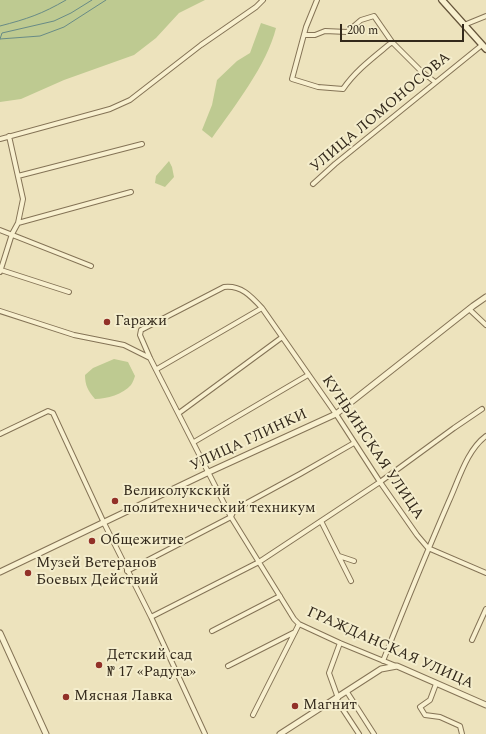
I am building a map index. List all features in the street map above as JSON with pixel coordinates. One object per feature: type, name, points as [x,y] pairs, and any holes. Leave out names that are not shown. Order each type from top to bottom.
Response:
[{"type":"main road","points":[[442,0],[484,47]]},
{"type":"street","points":[[0,139],[110,109],[130,100],[201,45],[256,7],[263,0]]},
{"type":"street","points":[[317,0],[306,27],[292,80],[318,87],[343,89],[351,77],[362,66],[392,42]]},
{"type":"street","points":[[304,35],[315,35],[325,31],[347,32],[362,20],[374,16],[392,42],[421,71],[435,82]]},
{"type":"street","points":[[464,25],[486,16]]},
{"type":"street","name":"УЛИЦА ЛОМОНОСОВА","points":[[313,184],[335,164],[435,82],[484,47]]},
{"type":"street","points":[[9,136],[23,199],[18,223],[12,234],[0,271],[68,292]]},
{"type":"street","points":[[18,176],[142,144]]},
{"type":"street","points":[[18,223],[131,192]]},
{"type":"street","points":[[0,230],[90,266]]},
{"type":"street","name":"КУНЬИНСКАЯ УЛИЦА","points":[[141,330],[224,287],[231,286],[240,289],[252,297],[262,308],[281,338],[336,414],[380,482],[417,535],[428,548],[486,573]]},
{"type":"street","name":"УЛИЦА ГЛИНКИ","points":[[0,572],[209,472],[336,414],[486,297]]},
{"type":"street","points":[[157,369],[262,308]]},
{"type":"street","points":[[469,309],[486,325]]},
{"type":"street","points":[[0,311],[74,335],[124,345],[150,358]]},
{"type":"street","name":"ГРАЖДАНСКАЯ УЛИЦА","points":[[141,330],[140,335],[150,358],[157,369],[231,517],[294,619],[300,624],[340,643],[486,705]]},
{"type":"street","points":[[179,413],[281,338]]},
{"type":"street","points":[[194,442],[308,375]]},
{"type":"street","points":[[151,617],[259,562],[380,482],[482,409]]},
{"type":"street","points":[[0,434],[48,411],[53,413],[127,571],[151,617],[205,734]]},
{"type":"street","points":[[383,661],[428,548],[469,456],[479,441],[486,436]]},
{"type":"street","points":[[127,571],[231,517],[234,510],[354,443]]},
{"type":"street","points":[[321,521],[351,581]]},
{"type":"street","points":[[339,556],[354,561]]},
{"type":"street","points":[[212,631],[280,596]]},
{"type":"street","points":[[472,640],[486,609]]},
{"type":"street","points":[[253,715],[300,624]]},
{"type":"street","points":[[228,666],[295,632]]},
{"type":"street","points":[[0,633],[46,734]]},
{"type":"street","points":[[340,643],[329,673],[337,698],[359,734]]},
{"type":"street","points":[[280,734],[381,669],[397,666]]},
{"type":"street","points":[[436,684],[430,700],[420,707],[425,715],[440,717],[460,726],[462,734]]},
{"type":"street","points":[[345,693],[374,734]]},
{"type":"green space","points":[[0,0],[205,0],[179,13],[156,38],[134,55],[64,80],[21,99],[0,102]]},
{"type":"green space","points":[[261,23],[276,28],[272,42],[258,71],[212,138],[202,130],[212,105],[217,80],[237,61],[250,53]]},
{"type":"green space","points":[[169,161],[174,177],[165,187],[155,183],[156,176]]},
{"type":"green space","points":[[114,359],[128,362],[135,376],[133,382],[128,388],[119,393],[110,397],[95,399],[87,388],[85,375],[93,368]]},
{"type":"waterway","points":[[0,26],[34,16],[66,0]]},
{"type":"waterway","points":[[0,39],[2,33],[54,21],[71,13],[92,0]]},
{"type":"waterway","points":[[0,39],[40,36],[64,27],[106,0]]},
{"type":"place","name":"Гаражи","points":[[107,322]]},
{"type":"place","name":"Великолукский политехнический техникум","points":[[115,501]]},
{"type":"place","name":"Общежитие","points":[[92,541]]},
{"type":"place","name":"Музей Ветеранов Боевых Действий","points":[[28,573]]},
{"type":"place","name":"Детский сад № 17 «Радуга»","points":[[99,665]]},
{"type":"place","name":"Мясная Лавка","points":[[66,697]]},
{"type":"place","name":"Магнит","points":[[295,706]]}]
